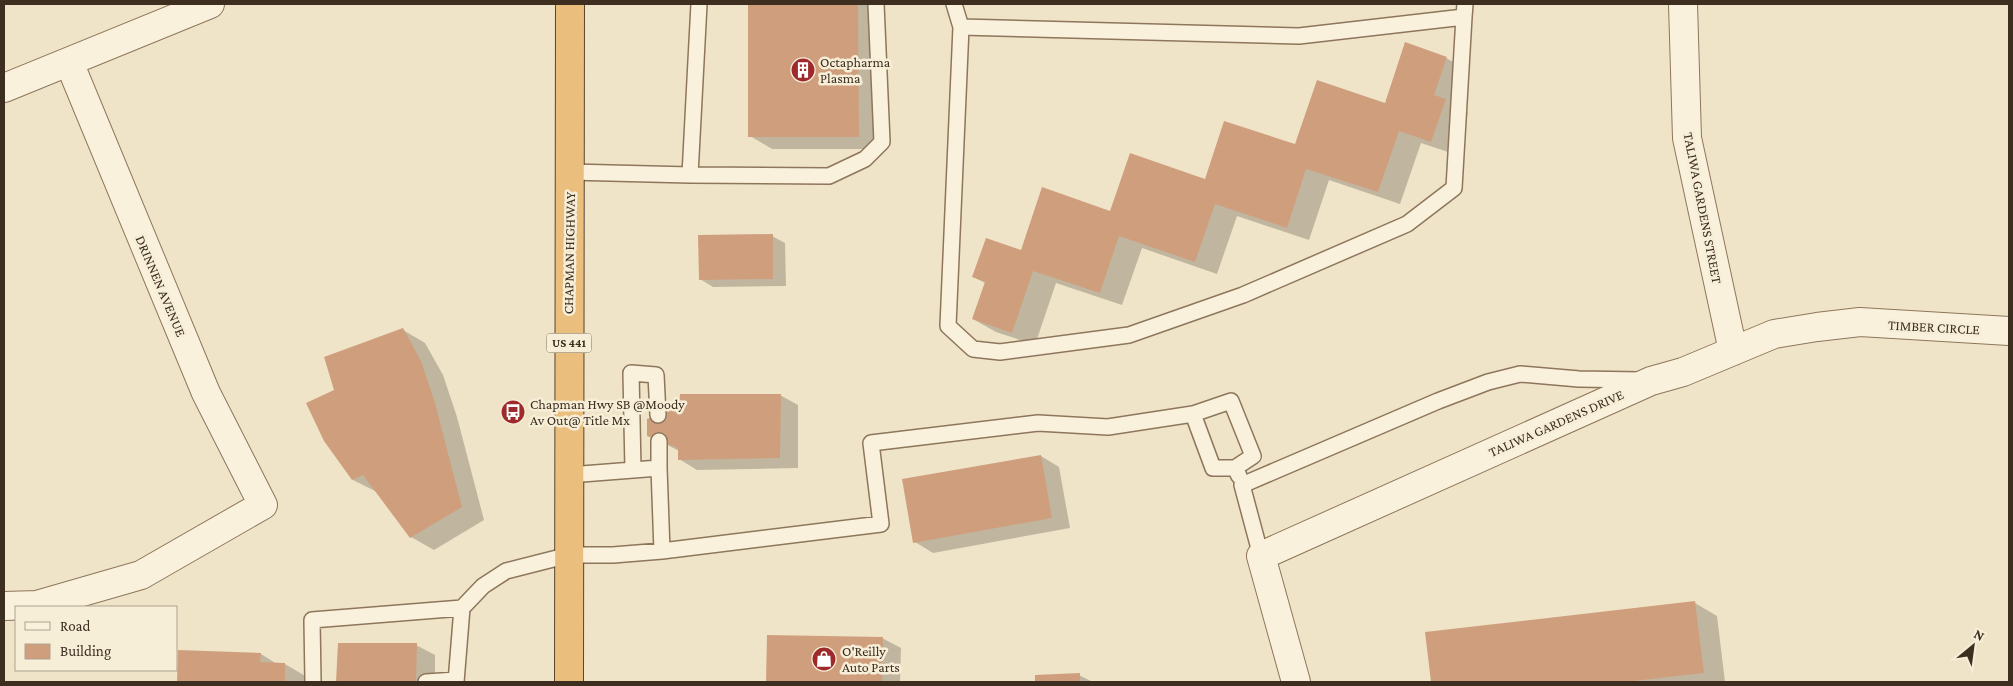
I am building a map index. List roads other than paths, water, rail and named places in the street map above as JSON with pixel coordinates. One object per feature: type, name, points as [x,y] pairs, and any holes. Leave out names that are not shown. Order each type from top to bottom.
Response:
[{"type":"highway","name":"CHAPMAN HIGHWAY","points":[[569,682],[570,4]]},
{"type":"street","points":[[4,88],[210,4]]},
{"type":"street","name":"TALIWA GARDENS STREET","points":[[1683,4],[1688,138],[1733,351]]},
{"type":"street","name":"DRINNEN AVENUE","points":[[4,606],[36,605],[141,575],[263,505],[206,393],[69,62]]},
{"type":"street","name":"TALIWA GARDENS DRIVE","points":[[1261,556],[1651,381],[1683,372],[1774,334],[1860,322]]},
{"type":"street","name":"TIMBER CIRCLE","points":[[1860,322],[2009,331]]},
{"type":"street","points":[[1261,556],[1296,682]]},
{"type":"lane","points":[[690,176],[699,4]]},
{"type":"lane","points":[[570,172],[690,176],[829,176],[865,160],[882,142],[876,4]]},
{"type":"lane","points":[[954,4],[961,27],[948,326],[973,350],[1000,352],[1128,335],[1242,295],[1407,224],[1454,188],[1465,10],[1299,36],[961,27]]},
{"type":"lane","points":[[633,470],[631,374],[656,375],[658,415]]},
{"type":"lane","points":[[1242,485],[1438,401],[1488,382],[1520,374],[1651,381]]},
{"type":"lane","points":[[426,682],[456,681],[462,608],[483,586],[506,571],[569,555],[662,550],[880,524],[872,443],[1038,423],[1108,427],[1193,414],[1231,401],[1253,456],[1236,468],[1213,468],[1193,414]]},
{"type":"lane","points":[[659,440],[662,550]]},
{"type":"lane","points":[[569,475],[659,468]]},
{"type":"lane","points":[[1236,468],[1261,556]]},
{"type":"lane","points":[[312,682],[312,620],[462,608]]},
{"type":"place","name":"Octapharma Plasma","points":[[803,70]]},
{"type":"place","name":"Chapman Hwy SB @Moody Av Out@ Title Mx","points":[[513,412]]},
{"type":"place","name":"O'Reilly Auto Parts","points":[[824,659]]}]
